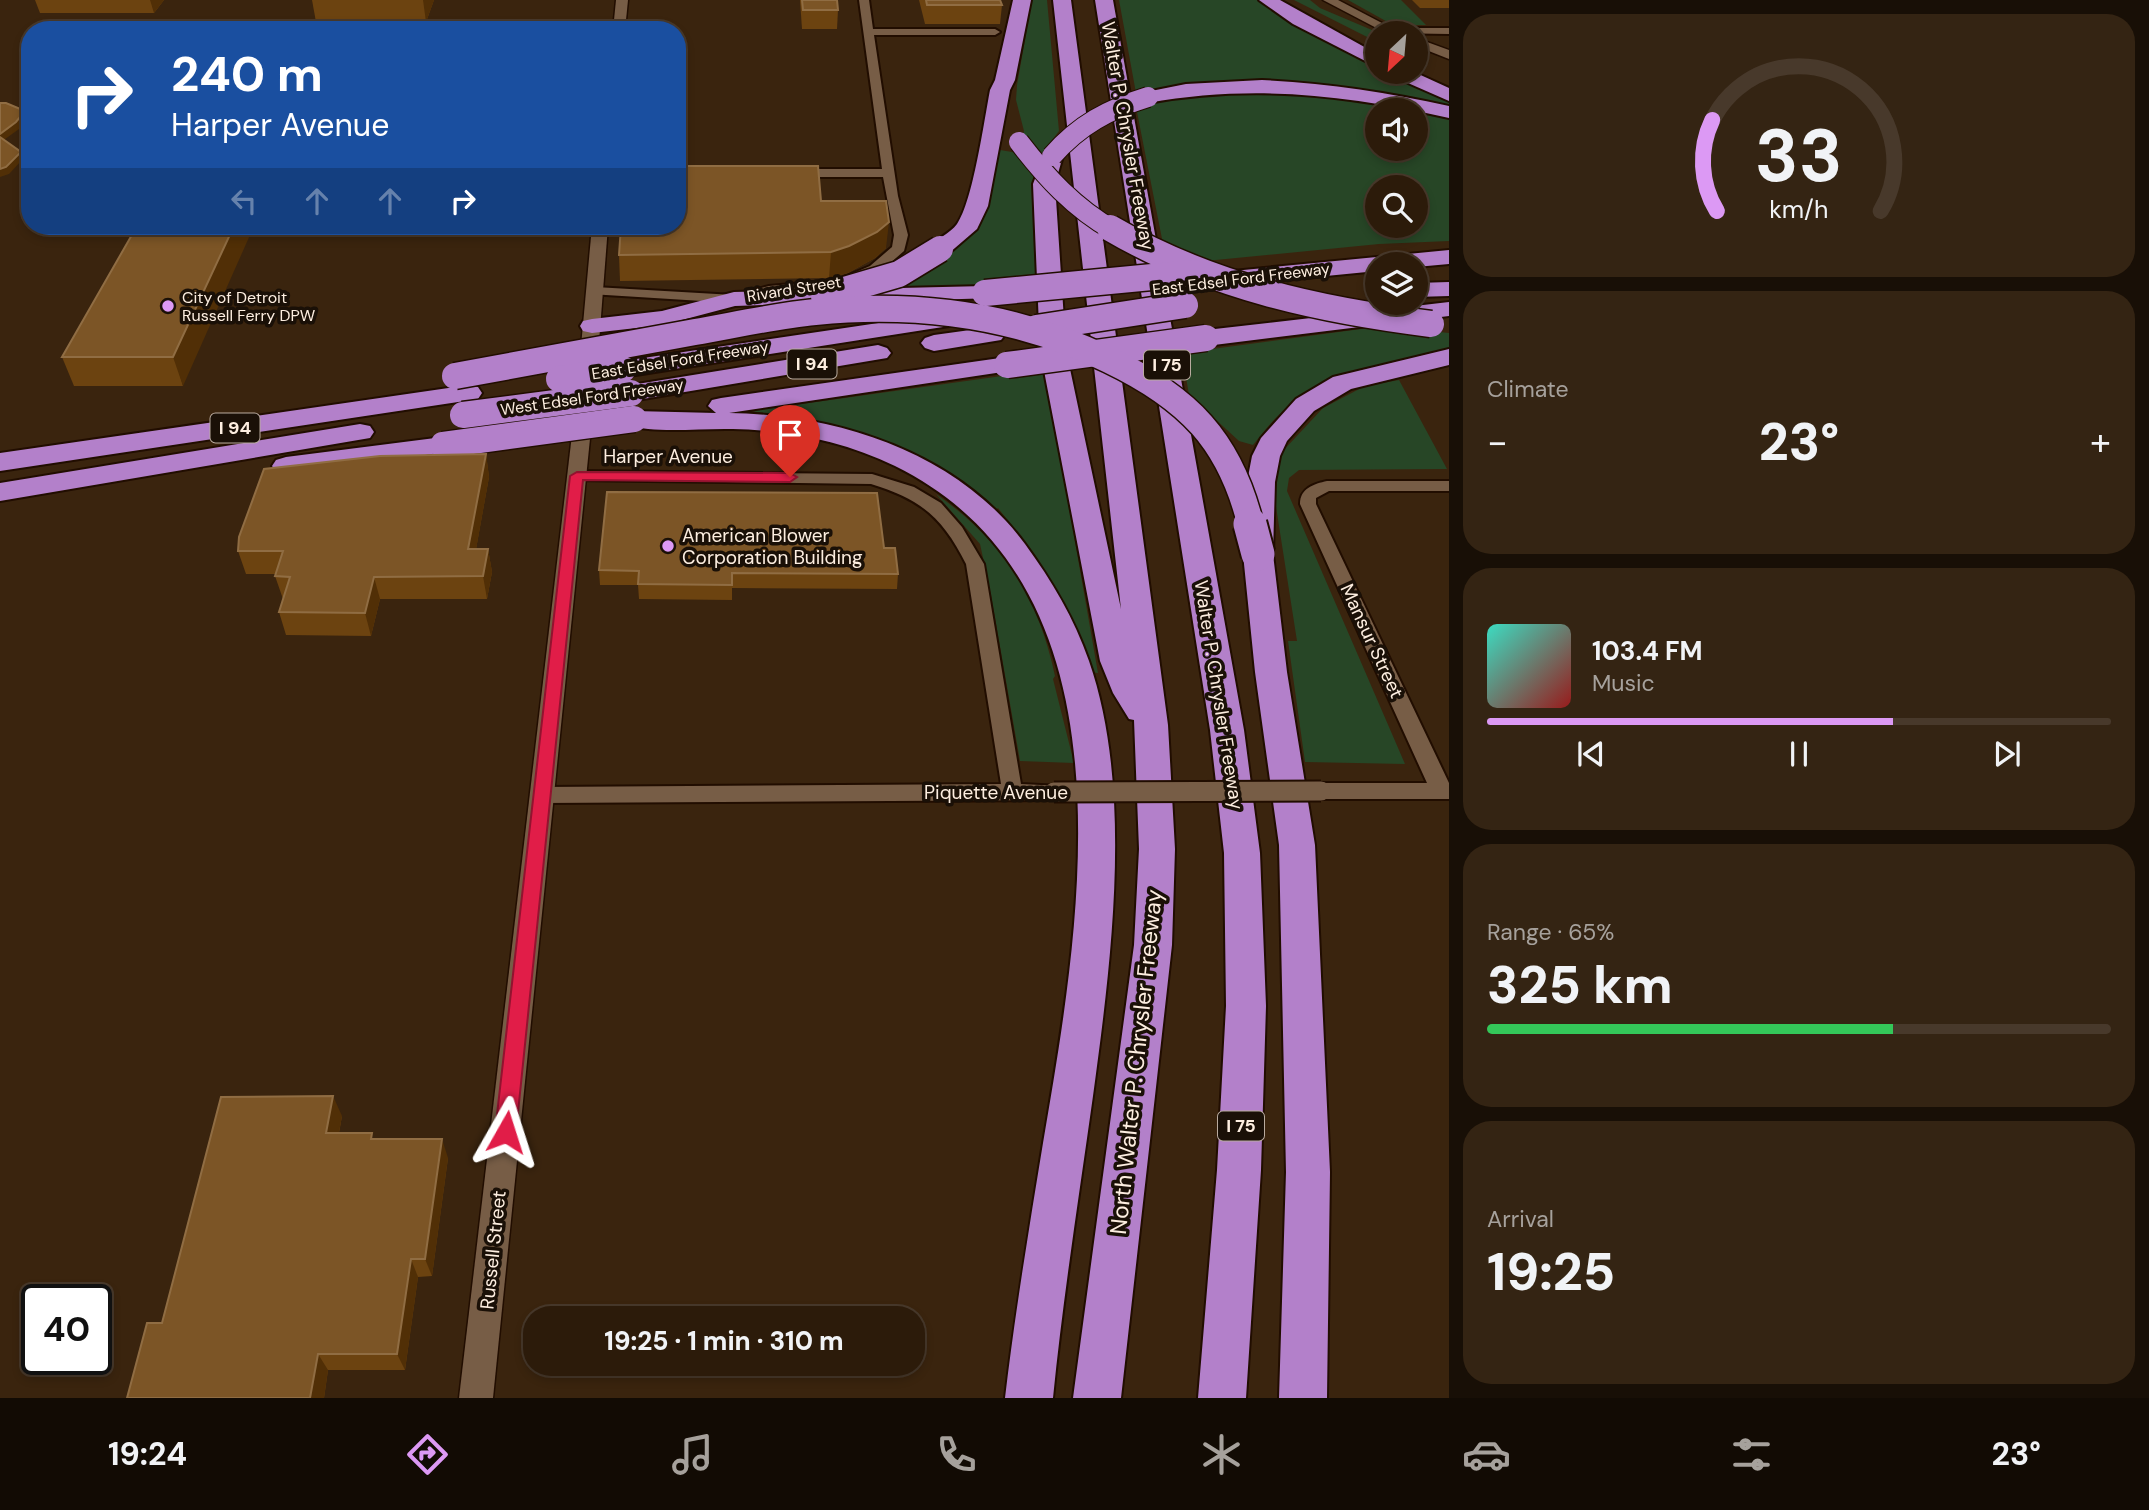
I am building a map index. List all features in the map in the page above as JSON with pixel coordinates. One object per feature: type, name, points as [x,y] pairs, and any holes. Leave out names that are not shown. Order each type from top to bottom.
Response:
[{"type":"highway","points":[[462,395],[638,342],[859,288],[899,274],[940,249],[966,229],[977,206],[1000,90],[1005,80],[1022,0]]},
{"type":"highway","points":[[1062,0],[1127,548],[1151,725]]},
{"type":"highway","name":"Walter P. Chrysler Freeway","points":[[1104,0],[1225,718],[1242,853],[1246,1006],[1239,1170],[1222,1398]]},
{"type":"highway","points":[[1268,0],[1299,20],[1365,55]]},
{"type":"highway","points":[[1285,0],[1365,41]]},
{"type":"highway","points":[[1428,67],[1449,75]]},
{"type":"highway","points":[[1005,80],[1010,91],[1010,114],[1019,142],[1030,160],[1064,198],[1113,232],[1172,261],[1250,290],[1328,309],[1443,319]]},
{"type":"highway","points":[[1425,84],[1449,95]]},
{"type":"highway","points":[[1151,725],[1130,693],[1116,661],[1053,350],[1051,260],[1044,184],[1052,156],[1066,138],[1084,123],[1104,112],[1174,91],[1237,86],[1316,87],[1378,96],[1449,112]]},
{"type":"highway","name":"East Edsel Ford Freeway","points":[[992,313],[1207,276],[1264,275],[1448,261]]},
{"type":"highway","name":"I 94","points":[[1428,272],[1448,261]]},
{"type":"highway","name":"West Edsel Ford Freeway","points":[[0,493],[462,395],[629,394],[992,313],[1185,305],[1365,286]]},
{"type":"highway","points":[[1428,290],[1449,289]]},
{"type":"highway","points":[[592,326],[663,317],[734,299],[992,313]]},
{"type":"highway","points":[[638,342],[791,315],[870,309],[928,310],[977,316],[1044,333],[1090,349],[1139,375],[1162,389],[1200,422],[1228,458],[1238,479],[1258,555],[1271,672],[1297,845],[1308,1171],[1303,1398]]},
{"type":"highway","points":[[0,493],[40,497],[87,493],[443,445],[629,394],[663,424],[1006,365],[1206,338],[1443,319]]},
{"type":"highway","points":[[1258,555],[1261,482],[1266,456],[1290,418],[1305,405],[1342,383],[1449,357]]},
{"type":"highway","name":"I 94","points":[[0,461],[462,395]]},
{"type":"highway","points":[[720,414],[789,426],[855,442],[891,454],[957,491],[982,512],[1032,571],[1054,608],[1071,649],[1092,743],[1096,851],[1093,911],[1086,992],[1036,1325],[1029,1398]]},
{"type":"highway","name":"North Walter P. Chrysler Freeway","points":[[1097,1398],[1153,945],[1157,849],[1151,725]]},
{"type":"street","points":[[620,21],[621,0]]},
{"type":"street","name":"Rivard Street","points":[[595,291],[734,299],[769,290],[840,284],[861,277],[888,260],[899,248],[901,235],[889,173],[864,0]]},
{"type":"street","points":[[1329,0],[1371,21]]},
{"type":"street","points":[[1428,31],[1449,31]]},
{"type":"street","points":[[870,32],[995,32]]},
{"type":"street","points":[[1428,47],[1449,55]]},
{"type":"street","points":[[774,173],[889,173]]},
{"type":"street","name":"Russell Street","points":[[476,1398],[577,476],[599,235]]},
{"type":"street","name":"Harper Avenue","points":[[577,476],[872,479],[901,486],[941,511],[961,534],[975,564],[1012,792]]},
{"type":"street","name":"Mansur Street","points":[[1445,791],[1308,504],[1308,498],[1312,492],[1327,486],[1449,486]]},
{"type":"street","name":"Piquette Avenue","points":[[542,795],[1445,791]]},
{"type":"green space","points":[[1032,0],[1047,0],[1059,131],[1037,160],[1032,185],[1039,281],[882,292],[983,214],[1000,150],[1018,153],[1024,131],[1016,100],[1017,85]]},
{"type":"green space","points":[[1119,0],[1260,0],[1365,60],[1365,84],[1416,84],[1449,102],[1449,107],[1428,102],[1428,98],[1410,98],[1332,85],[1254,80],[1175,86],[1136,93]]},
{"type":"green space","points":[[1294,0],[1310,0],[1320,8],[1365,27],[1365,36]]},
{"type":"green space","points":[[1348,0],[1401,0],[1422,21],[1386,21]]},
{"type":"green space","points":[[1294,87],[1365,100],[1365,161],[1428,161],[1428,111],[1449,115],[1449,241],[1379,244],[1195,262],[1164,249],[1136,107],[1214,91]]},
{"type":"green space","points":[[1383,326],[1449,333],[1449,351],[1361,370],[1319,387],[1282,412],[1253,445],[1239,441],[1189,395],[1182,353]]},
{"type":"green space","points":[[1045,370],[1098,673],[1089,672],[1051,584],[1035,555],[998,508],[989,508],[811,423],[752,411]]},
{"type":"green space","points":[[1399,380],[1447,469],[1299,470],[1289,478],[1287,491],[1405,764],[1305,762],[1288,641],[1297,641],[1274,494],[1281,453],[1323,408],[1365,386]]},
{"type":"green space","points":[[936,494],[960,512],[999,551],[1028,596],[1048,647],[1055,676],[1053,679],[1074,763],[1020,761],[980,544]]},
{"type":"building","points":[[802,0],[837,0],[838,10],[803,10]]},
{"type":"building","points":[[926,0],[1000,0],[1002,5],[927,5]]},
{"type":"building","points":[[0,103],[21,109],[21,116],[16,122],[0,134]]},
{"type":"building","points":[[0,137],[21,152],[6,167],[0,169]]},
{"type":"building","points":[[686,166],[818,166],[821,201],[886,201],[889,222],[877,232],[831,252],[619,255],[620,235],[686,235]]},
{"type":"building","points":[[132,235],[230,235],[173,357],[62,357]]},
{"type":"building","points":[[486,454],[468,549],[488,549],[483,576],[374,577],[365,613],[279,612],[290,577],[275,576],[283,551],[238,551],[239,537],[264,469],[380,456]]},
{"type":"building","points":[[607,492],[877,493],[884,548],[895,548],[898,574],[732,573],[732,585],[638,584],[639,571],[599,570]]},
{"type":"building","points":[[333,1096],[326,1133],[372,1133],[371,1139],[442,1139],[425,1259],[411,1259],[397,1354],[318,1354],[310,1398],[127,1398],[147,1323],[162,1323],[221,1097]]},
{"type":"place","name":"City of Detroit Russell Ferry DPW","points":[[168,306]]},
{"type":"place","name":"American Blower Corporation Building","points":[[668,546]]},
{"type":"route","points":[[506,1132],[577,476],[790,477]]}]
